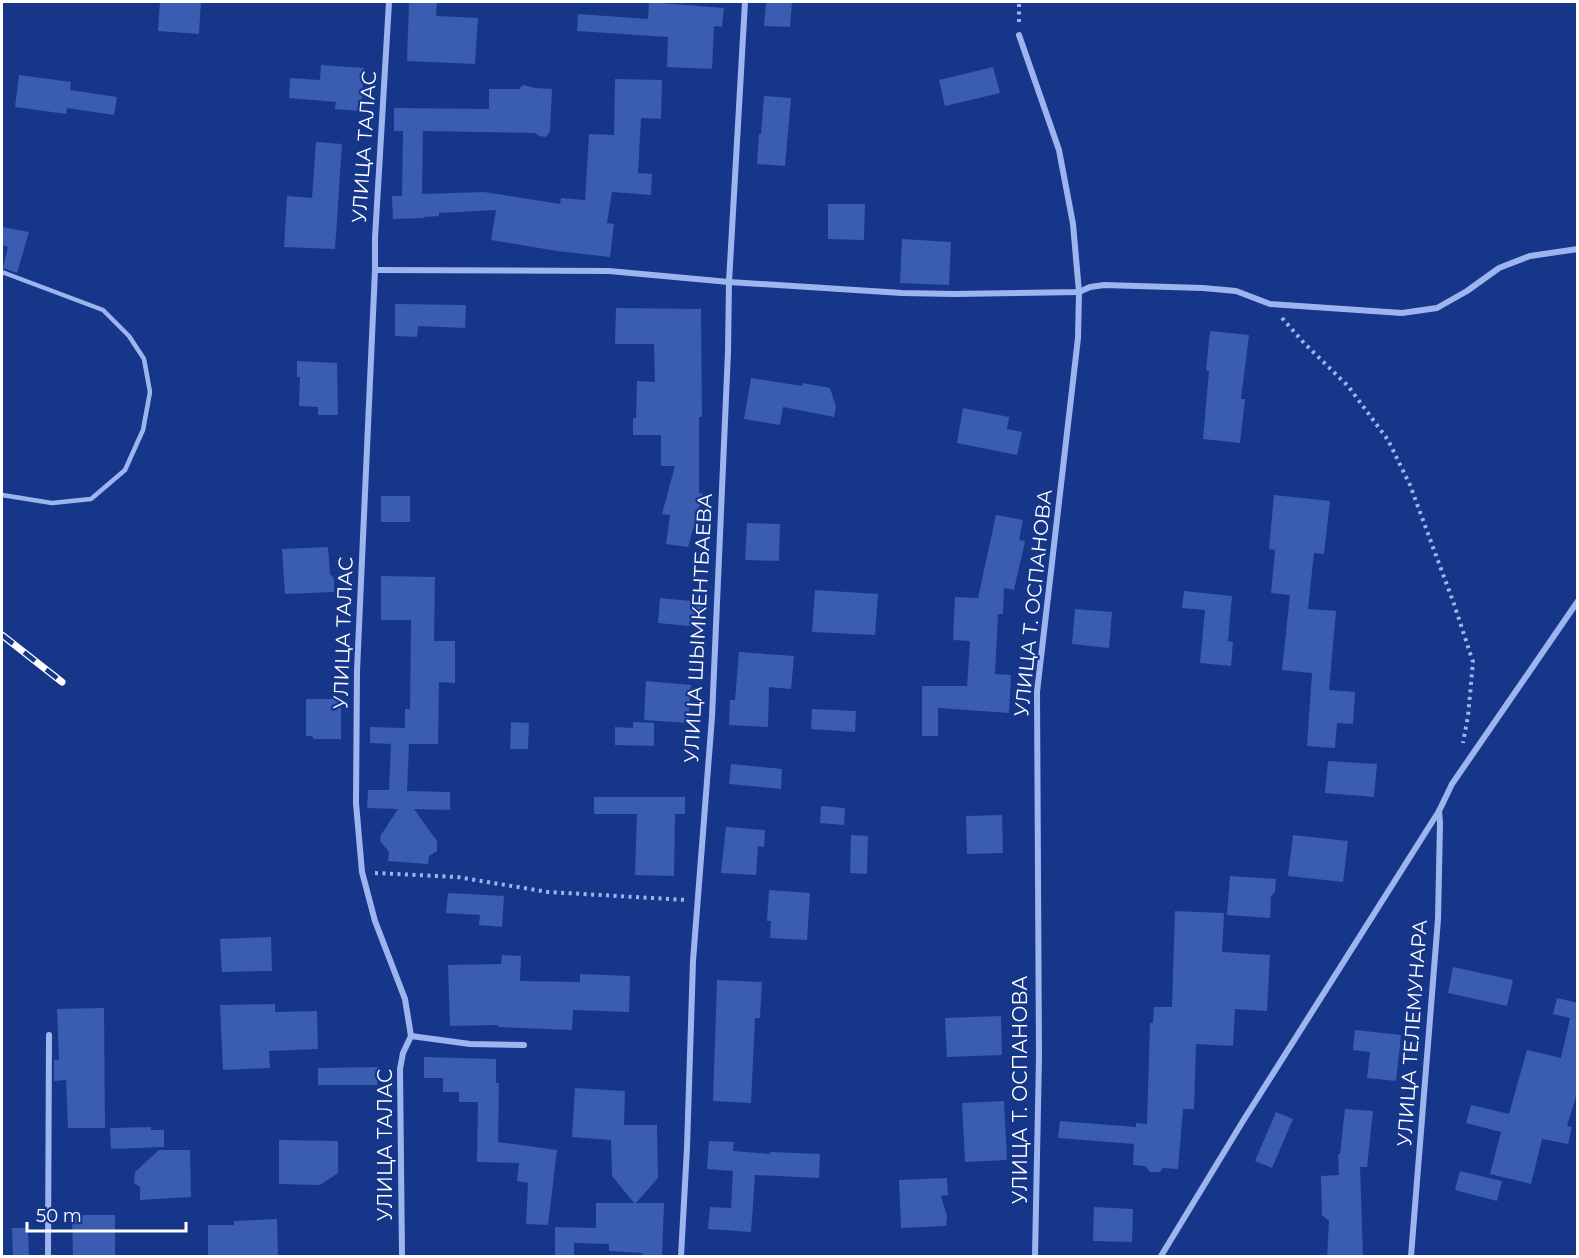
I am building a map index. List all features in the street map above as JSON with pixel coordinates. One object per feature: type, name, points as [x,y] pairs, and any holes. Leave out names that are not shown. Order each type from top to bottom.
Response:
[{"type":"street","name":"УЛИЦА ТАЛАС","points":[[389,2],[375,238],[357,671],[356,803],[362,872],[375,921],[405,999],[411,1036],[403,1053],[400,1069],[402,1257]]},
{"type":"street","name":"УЛИЦА ШЫМКЕНТБАЕВА","points":[[681,1257],[693,962],[716,635],[729,282],[745,2]]},
{"type":"street","name":"УЛИЦА Т. ОСПАНОВА","points":[[1019,35],[1059,150],[1073,224],[1079,292],[1078,338],[1037,692],[1036,866],[1040,1057],[1035,1257]]},
{"type":"street","points":[[375,270],[609,271],[729,282],[954,294],[1079,292],[1090,287],[1104,285],[1203,288],[1236,291],[1270,304],[1402,313],[1437,308],[1467,291],[1499,268],[1530,256],[1578,249]]},
{"type":"street","points":[[1161,1257],[1255,1102],[1439,812],[1452,784],[1578,601]]},
{"type":"street","name":"УЛИЦА ТЕЛЕМУНАРА","points":[[1411,1257],[1438,919],[1439,812]]},
{"type":"street","points":[[48,1257],[49,1035]]},
{"type":"street","points":[[411,1036],[470,1044],[524,1045]]},
{"type":"lane","points":[[2,272],[103,310],[129,336],[144,359],[150,392],[144,430],[125,470],[91,499],[52,503],[2,495]]},
{"type":"path","points":[[1019,2],[1019,35]]},
{"type":"path","points":[[1270,304],[1304,343],[1348,386],[1388,440],[1410,485],[1473,662],[1462,750]]},
{"type":"path","points":[[362,872],[457,878],[548,892],[697,901]]},
{"type":"building","points":[[160,2],[201,2],[199,34],[158,31]]},
{"type":"building","points":[[409,2],[437,2],[436,16],[478,18],[475,64],[407,61]]},
{"type":"building","points":[[649,2],[724,8],[722,27],[714,26],[712,69],[667,67],[668,37],[577,31],[578,14],[648,19]]},
{"type":"building","points":[[766,2],[792,2],[790,27],[764,26]]},
{"type":"building","points":[[321,65],[364,68],[361,111],[335,109],[336,102],[289,98],[290,78],[320,80]]},
{"type":"building","points":[[993,67],[1000,93],[945,106],[939,80]]},
{"type":"building","points":[[19,75],[71,82],[70,90],[117,97],[114,115],[67,108],[66,114],[15,107]]},
{"type":"building","points":[[615,79],[662,80],[661,119],[641,118],[638,173],[652,174],[651,195],[612,192],[607,223],[614,224],[610,257],[491,240],[496,210],[439,213],[439,216],[424,218],[393,219],[392,196],[402,196],[403,131],[394,131],[394,108],[489,109],[489,89],[519,89],[523,85],[552,89],[550,131],[546,137],[535,133],[423,131],[422,194],[484,192],[560,204],[561,198],[585,200],[589,134],[614,135]]},
{"type":"building","points":[[764,96],[791,98],[785,166],[757,164]]},
{"type":"building","points":[[316,142],[342,144],[335,249],[284,247],[287,196],[312,198]]},
{"type":"building","points":[[828,204],[865,204],[864,240],[828,239]]},
{"type":"building","points":[[2,227],[29,232],[17,273],[3,268],[8,247],[2,245]]},
{"type":"building","points":[[902,239],[951,242],[949,285],[900,283]]},
{"type":"building","points":[[395,304],[466,305],[465,328],[418,326],[417,337],[395,336]]},
{"type":"building","points":[[616,308],[701,309],[702,417],[699,417],[699,493],[703,494],[688,547],[666,544],[670,515],[662,514],[675,466],[661,466],[661,435],[633,435],[637,381],[655,382],[654,344],[615,344]]},
{"type":"building","points":[[1210,331],[1249,335],[1241,399],[1245,399],[1240,443],[1203,439]]},
{"type":"building","points":[[297,361],[337,363],[338,415],[318,415],[318,407],[299,406],[300,377],[297,377]]},
{"type":"building","points":[[751,378],[830,388],[836,407],[834,417],[783,407],[780,425],[744,419]]},
{"type":"building","points":[[963,408],[1009,417],[1007,429],[1022,432],[1017,455],[957,443]]},
{"type":"building","points":[[1274,495],[1330,501],[1324,554],[1314,553],[1308,609],[1336,611],[1329,690],[1355,692],[1353,724],[1337,723],[1335,748],[1307,746],[1312,673],[1282,670],[1290,595],[1271,593],[1275,550],[1269,549]]},
{"type":"building","points":[[381,496],[410,496],[410,522],[381,522]]},
{"type":"building","points":[[996,515],[1023,520],[1019,540],[1025,541],[1014,590],[1004,588],[1003,614],[998,614],[995,674],[1011,675],[1009,713],[938,708],[938,736],[922,736],[922,686],[967,686],[970,641],[953,640],[955,597],[978,598]]},
{"type":"building","points":[[747,523],[780,524],[779,561],[745,560]]},
{"type":"building","points":[[328,547],[330,574],[334,578],[334,592],[285,594],[282,549]]},
{"type":"building","points":[[381,576],[435,577],[434,641],[455,641],[455,683],[439,682],[438,744],[409,744],[407,791],[450,792],[450,810],[414,809],[437,841],[437,851],[429,856],[428,864],[388,861],[389,852],[380,841],[381,835],[398,809],[367,808],[368,790],[389,790],[391,744],[370,743],[370,727],[405,728],[405,709],[410,709],[411,620],[381,620]]},
{"type":"building","points":[[815,590],[878,594],[875,635],[812,632]]},
{"type":"building","points":[[1184,591],[1232,596],[1228,641],[1233,642],[1231,666],[1200,663],[1205,610],[1182,608]]},
{"type":"building","points":[[660,598],[702,602],[700,627],[658,623]]},
{"type":"building","points":[[1075,609],[1112,612],[1109,648],[1072,644]]},
{"type":"building","points":[[739,652],[794,656],[791,689],[769,687],[768,727],[729,725],[730,700],[735,700]]},
{"type":"building","points":[[646,681],[691,685],[688,723],[644,720]]},
{"type":"building","points":[[306,699],[341,699],[341,739],[314,739],[312,736],[306,736]]},
{"type":"building","points":[[812,709],[856,711],[855,732],[811,729]]},
{"type":"building","points":[[511,722],[529,723],[528,749],[510,749]]},
{"type":"building","points":[[633,722],[654,723],[654,746],[615,745],[615,727],[633,728]]},
{"type":"building","points":[[1328,761],[1377,764],[1374,797],[1325,793]]},
{"type":"building","points":[[731,764],[782,769],[781,789],[729,784]]},
{"type":"building","points":[[594,797],[685,797],[685,814],[675,814],[674,876],[635,875],[637,814],[594,814]]},
{"type":"building","points":[[821,806],[845,808],[844,825],[820,823]]},
{"type":"building","points":[[1002,815],[1003,853],[967,854],[966,816]]},
{"type":"building","points":[[726,827],[765,830],[764,847],[758,846],[756,875],[721,873]]},
{"type":"building","points":[[851,835],[868,836],[867,874],[850,873]]},
{"type":"building","points":[[1293,835],[1348,841],[1343,882],[1288,876]]},
{"type":"building","points":[[1230,876],[1276,879],[1275,892],[1271,896],[1270,918],[1227,915]]},
{"type":"building","points":[[769,890],[810,893],[807,940],[770,938],[771,921],[767,921]]},
{"type":"building","points":[[448,893],[504,896],[502,927],[479,925],[480,915],[446,913]]},
{"type":"building","points":[[1175,911],[1224,913],[1222,952],[1270,955],[1267,1011],[1235,1009],[1233,1046],[1196,1044],[1194,1109],[1183,1109],[1178,1169],[1163,1168],[1160,1172],[1150,1172],[1145,1166],[1133,1165],[1134,1144],[1058,1138],[1060,1121],[1136,1127],[1136,1123],[1147,1124],[1150,1023],[1153,1023],[1154,1007],[1172,1007]]},
{"type":"building","points":[[271,937],[272,971],[222,972],[220,939]]},
{"type":"building","points":[[502,955],[521,956],[520,981],[580,982],[580,974],[630,976],[629,1012],[573,1010],[572,1030],[498,1027],[498,1025],[450,1026],[448,965],[501,964]]},
{"type":"building","points":[[1453,967],[1513,980],[1507,1006],[1448,993]]},
{"type":"building","points":[[717,980],[762,982],[760,1018],[755,1018],[751,1103],[713,1101]]},
{"type":"building","points":[[1557,998],[1578,1003],[1578,1090],[1567,1126],[1572,1127],[1568,1144],[1542,1139],[1531,1184],[1490,1174],[1501,1132],[1466,1123],[1471,1105],[1509,1114],[1527,1050],[1561,1058],[1570,1018],[1553,1014]]},
{"type":"building","points":[[275,1004],[275,1012],[317,1011],[318,1049],[269,1051],[270,1068],[223,1070],[220,1005]]},
{"type":"building","points":[[104,1008],[105,1128],[68,1128],[66,1080],[54,1081],[54,1060],[59,1060],[57,1009]]},
{"type":"building","points":[[1001,1016],[1002,1055],[947,1057],[945,1018]]},
{"type":"building","points":[[1355,1030],[1401,1035],[1396,1081],[1367,1078],[1370,1052],[1353,1050]]},
{"type":"building","points":[[424,1057],[496,1059],[496,1083],[499,1083],[498,1142],[557,1150],[548,1225],[526,1224],[528,1183],[517,1181],[519,1163],[477,1162],[478,1102],[459,1102],[459,1092],[443,1092],[443,1078],[424,1078]]},
{"type":"building","points":[[378,1067],[377,1085],[318,1085],[318,1068]]},
{"type":"building","points":[[575,1088],[625,1091],[624,1125],[657,1125],[658,1178],[636,1203],[664,1203],[662,1257],[642,1257],[643,1253],[609,1251],[609,1244],[574,1243],[574,1257],[555,1257],[555,1227],[596,1228],[596,1203],[634,1203],[612,1176],[611,1140],[572,1137]]},
{"type":"building","points":[[1004,1101],[1007,1160],[965,1162],[962,1103]]},
{"type":"building","points":[[1345,1109],[1373,1111],[1367,1167],[1360,1167],[1363,1257],[1327,1257],[1329,1221],[1322,1215],[1321,1176],[1339,1175],[1338,1154],[1340,1154]]},
{"type":"building","points":[[1276,1112],[1293,1119],[1272,1168],[1255,1161]]},
{"type":"building","points":[[151,1127],[151,1130],[164,1130],[164,1147],[111,1149],[110,1128]]},
{"type":"building","points":[[279,1140],[338,1141],[338,1173],[320,1185],[279,1184]]},
{"type":"building","points":[[709,1141],[734,1142],[733,1151],[820,1154],[819,1178],[755,1175],[751,1232],[708,1229],[710,1207],[731,1208],[733,1171],[707,1169]]},
{"type":"building","points":[[159,1150],[190,1150],[191,1197],[140,1200],[140,1187],[134,1183],[135,1172]]},
{"type":"building","points":[[1460,1171],[1502,1181],[1497,1201],[1455,1190]]},
{"type":"building","points":[[947,1178],[948,1195],[941,1196],[947,1216],[946,1226],[901,1228],[899,1180]]},
{"type":"building","points":[[1094,1207],[1133,1209],[1132,1242],[1093,1241]]},
{"type":"building","points":[[72,1215],[115,1215],[115,1257],[73,1257]]},
{"type":"building","points":[[277,1219],[278,1257],[208,1257],[208,1225],[234,1225],[234,1221]]},
{"type":"building","points":[[12,1228],[28,1228],[29,1257],[13,1257]]},
{"type":"railway","points":[[2,635],[62,682]]}]
